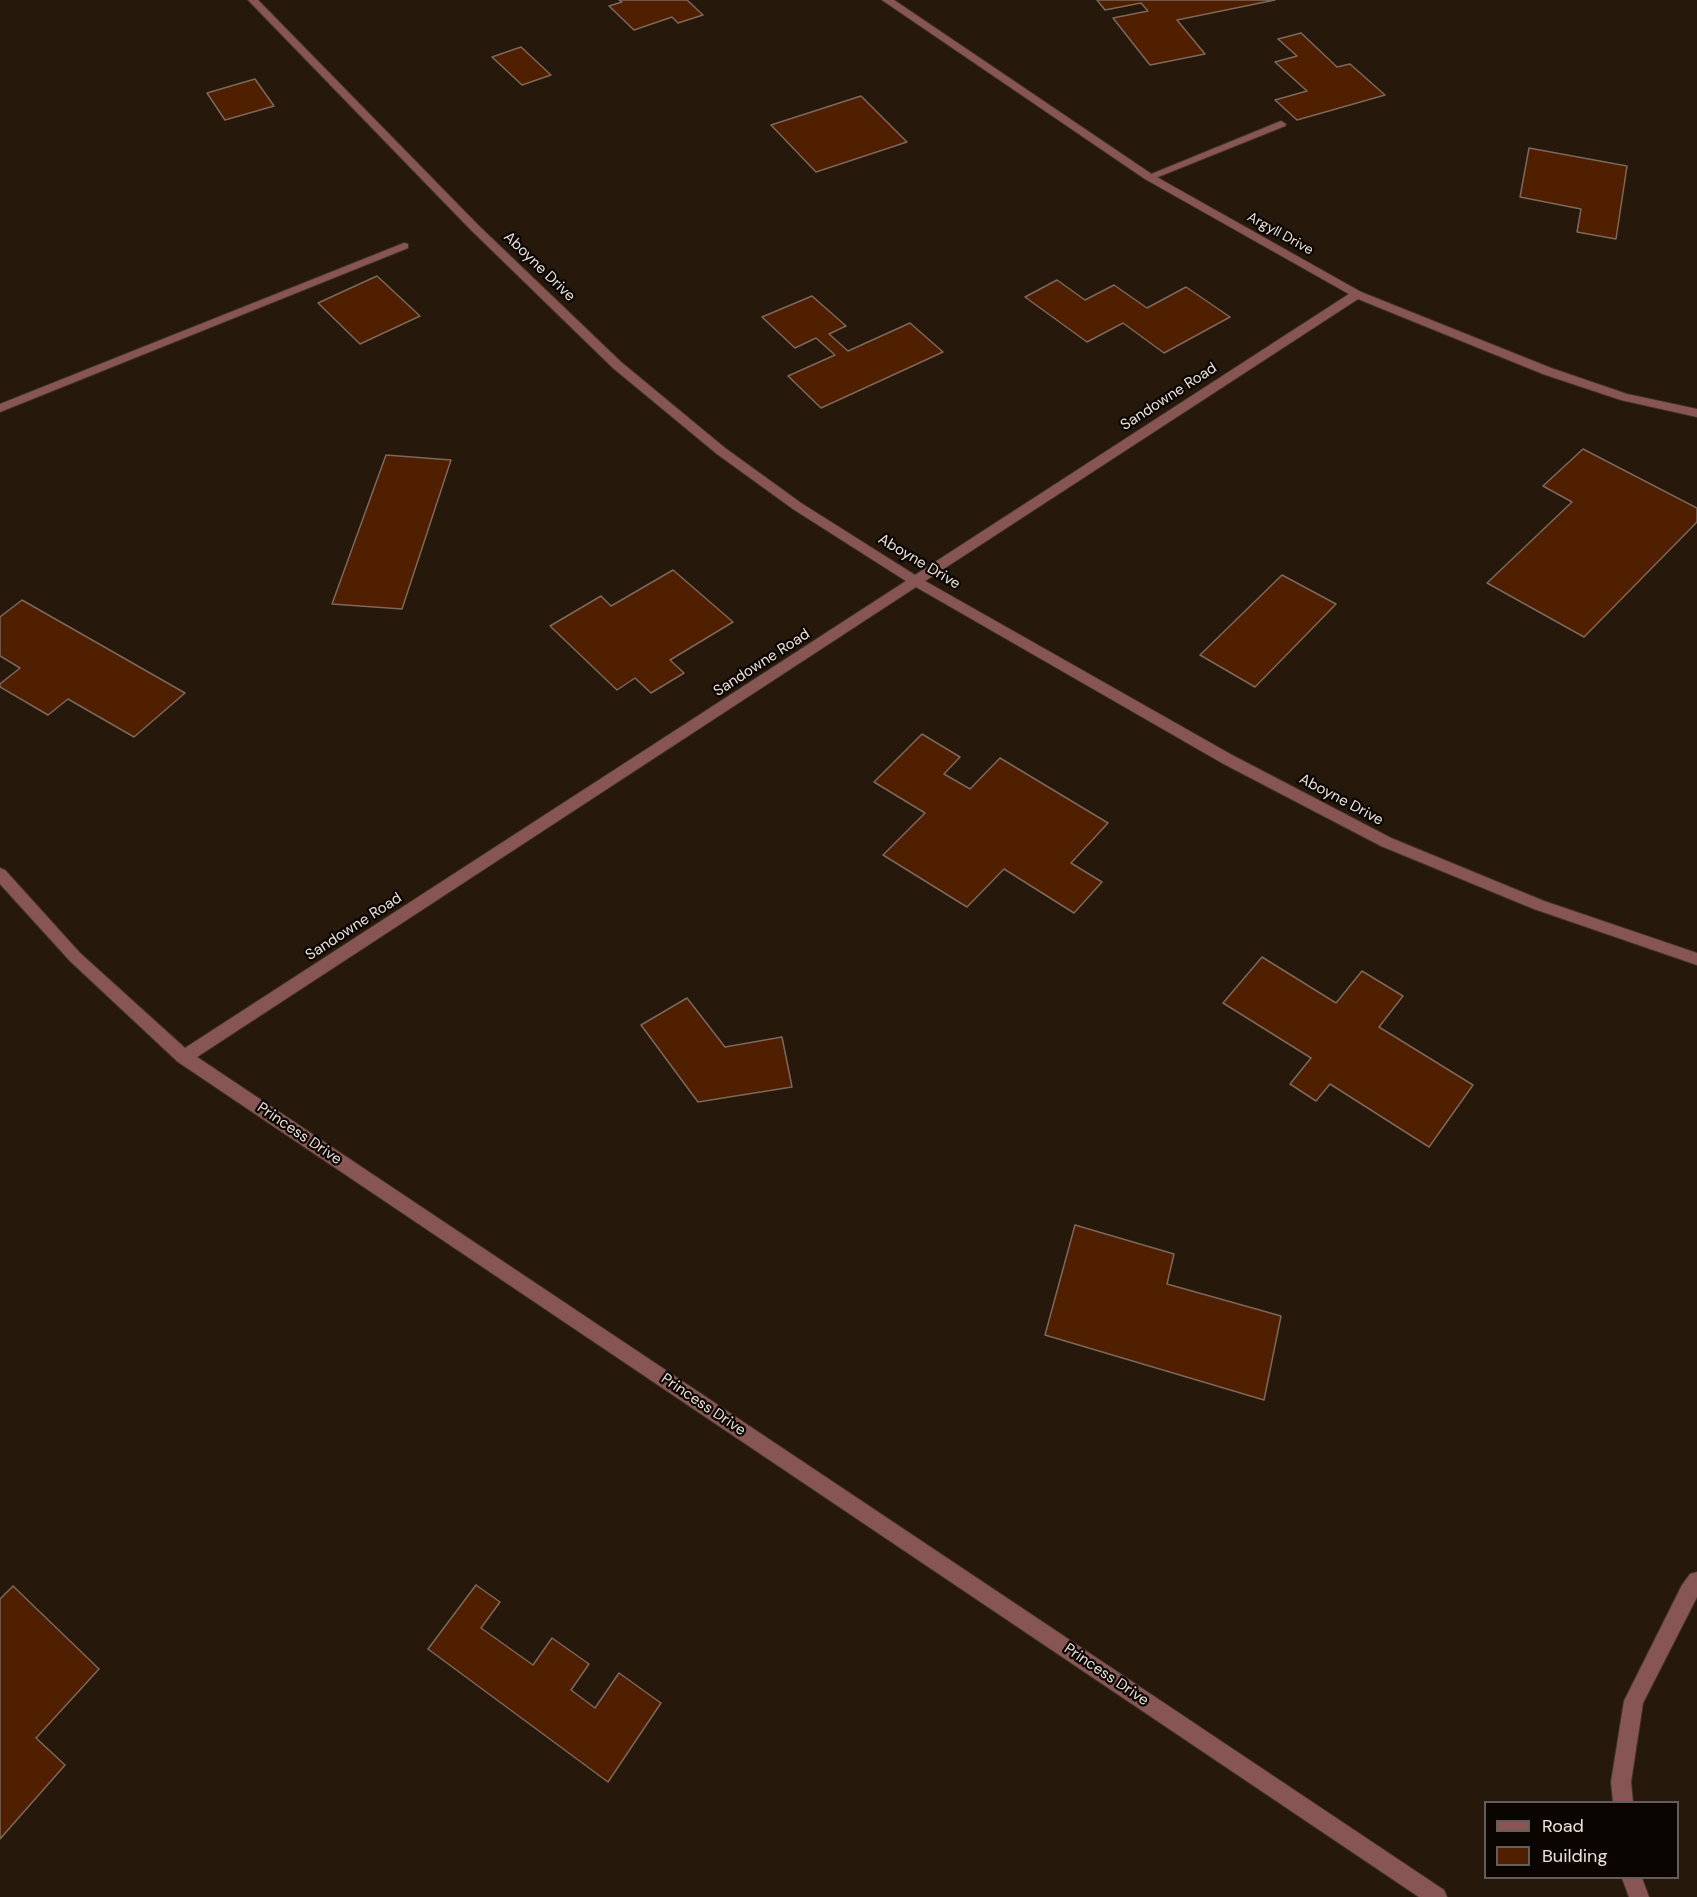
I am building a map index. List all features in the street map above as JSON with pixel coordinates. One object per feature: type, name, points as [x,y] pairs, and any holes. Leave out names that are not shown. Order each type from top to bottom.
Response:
[{"type":"street","name":"Aboyne Drive","points":[[253,0],[474,227],[617,365],[704,437],[796,506],[917,582],[1227,759],[1386,842],[1539,904],[1697,959]]},
{"type":"street","name":"Argyll Drive","points":[[887,0],[1149,177],[1357,294],[1548,371],[1625,397],[1697,413]]},
{"type":"street","points":[[1149,177],[1281,124]]},
{"type":"street","points":[[0,408],[404,246]]},
{"type":"street","name":"Sandowne Road","points":[[184,1057],[1357,294]]},
{"type":"street","name":"Princess Drive","points":[[0,874],[75,957],[184,1057],[1437,1897]]},
{"type":"street","points":[[1623,1801],[1621,1782],[1634,1701],[1689,1592],[1697,1581]]},
{"type":"street","points":[[1632,1879],[1639,1897]]},
{"type":"building","points":[[619,0],[687,0],[703,15],[678,23],[672,17],[634,30],[609,6],[622,2]]},
{"type":"building","points":[[1097,0],[1275,0],[1177,20],[1205,54],[1150,65],[1113,18],[1148,11],[1141,3],[1105,10]]},
{"type":"building","points":[[1301,33],[1337,67],[1350,64],[1385,95],[1297,120],[1275,100],[1307,91],[1275,62],[1297,56],[1278,39]]},
{"type":"building","points":[[521,47],[551,75],[522,85],[492,57]]},
{"type":"building","points":[[255,79],[274,106],[225,120],[207,93]]},
{"type":"building","points":[[861,96],[907,142],[816,172],[771,125]]},
{"type":"building","points":[[1529,148],[1627,166],[1616,239],[1577,232],[1581,209],[1520,197]]},
{"type":"building","points":[[377,276],[420,316],[360,344],[318,303]]},
{"type":"building","points":[[1057,280],[1085,300],[1114,285],[1147,308],[1186,287],[1230,317],[1164,353],[1123,323],[1087,342],[1025,297]]},
{"type":"building","points":[[812,296],[846,326],[829,334],[848,351],[910,323],[943,352],[821,408],[788,376],[835,355],[816,338],[795,348],[762,317]]},
{"type":"building","points":[[1583,449],[1697,508],[1697,522],[1584,637],[1487,583],[1572,502],[1543,486]]},
{"type":"building","points":[[386,455],[451,460],[402,609],[332,604]]},
{"type":"building","points":[[673,570],[733,622],[670,660],[684,673],[651,693],[635,678],[617,690],[550,626],[601,596],[611,606]]},
{"type":"building","points":[[1282,575],[1336,604],[1255,687],[1200,655]]},
{"type":"building","points":[[22,600],[185,693],[134,737],[68,699],[48,715],[0,687],[0,684],[20,668],[0,656],[0,617]]},
{"type":"building","points":[[922,734],[960,757],[944,774],[970,789],[1000,758],[1108,823],[1071,863],[1102,882],[1074,913],[1004,869],[967,907],[883,855],[925,813],[874,782]]},
{"type":"building","points":[[1262,957],[1336,1003],[1362,971],[1403,996],[1379,1027],[1473,1085],[1429,1147],[1330,1084],[1316,1101],[1290,1084],[1311,1058],[1223,1003]]},
{"type":"building","points":[[687,998],[725,1047],[782,1037],[792,1087],[698,1102],[641,1025]]},
{"type":"building","points":[[1075,1225],[1174,1254],[1167,1284],[1281,1316],[1264,1400],[1045,1335]]},
{"type":"building","points":[[476,1585],[500,1602],[481,1628],[533,1665],[552,1638],[589,1664],[571,1690],[595,1708],[619,1673],[661,1703],[608,1782],[428,1649]]},
{"type":"building","points":[[13,1586],[99,1669],[36,1738],[65,1765],[0,1839],[0,1599]]}]
